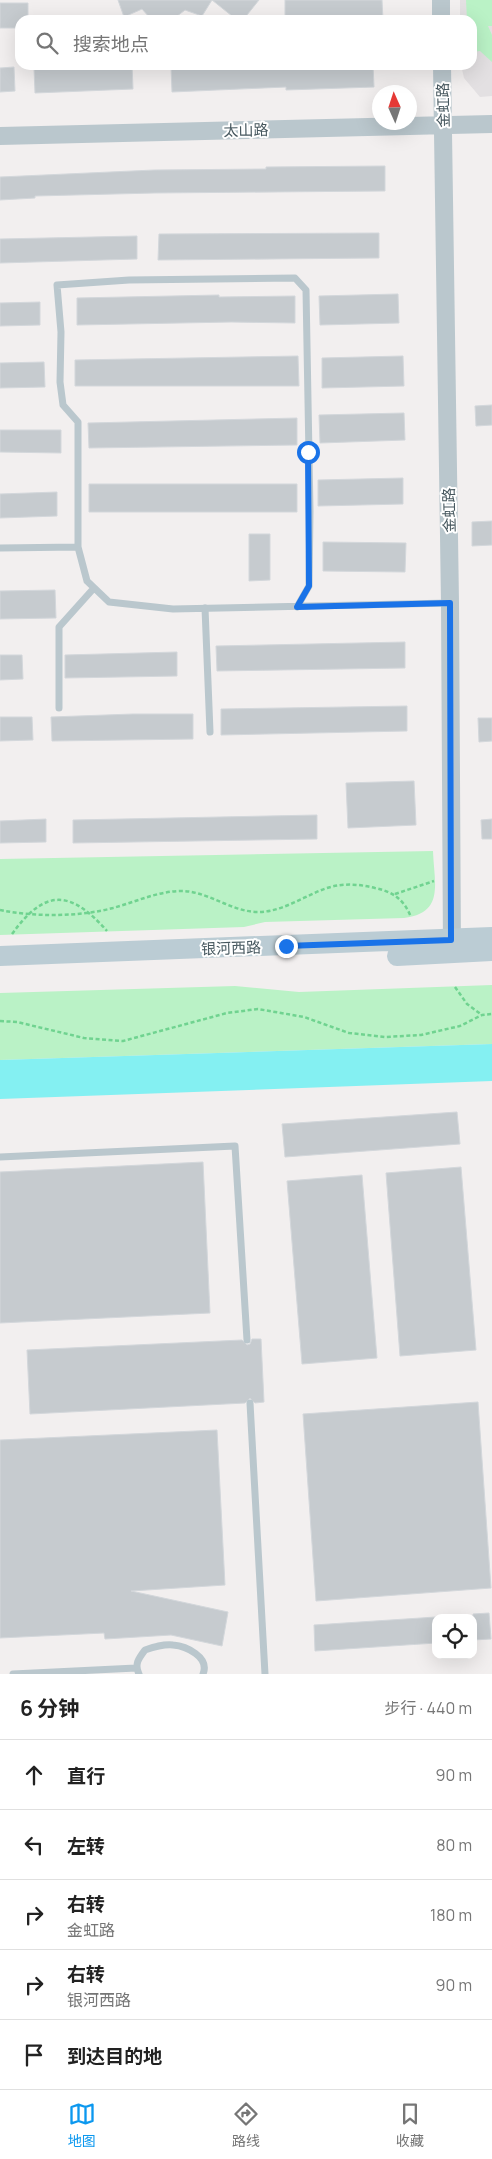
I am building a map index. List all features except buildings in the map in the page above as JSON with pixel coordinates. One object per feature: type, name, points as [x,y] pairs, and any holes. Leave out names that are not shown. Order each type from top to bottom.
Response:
[{"type":"main road","name":"银河西路","points":[[0,965],[451,947],[492,937]]},
{"type":"main road","name":"银河西路","points":[[0,956],[451,947],[492,951]]},
{"type":"street","points":[[441,0],[442,15]]},
{"type":"street","name":"金虹路","points":[[442,70],[450,603],[451,947]]},
{"type":"street","name":"太山路","points":[[0,136],[492,124]]},
{"type":"lane","points":[[297,607],[309,586],[310,511],[306,290],[295,278],[129,280],[57,285],[61,332],[60,382],[63,405],[78,422],[78,547],[87,581],[109,602],[172,609],[297,607],[450,603]]},
{"type":"lane","points":[[0,548],[78,547]]},
{"type":"lane","points":[[59,708],[59,627],[94,588]]},
{"type":"lane","points":[[204,608],[210,732]]},
{"type":"lane","points":[[0,1157],[235,1146],[247,1340]]},
{"type":"lane","points":[[250,1403],[265,1674]]},
{"type":"lane","points":[[13,1674],[138,1671],[137,1660],[145,1650],[173,1645],[190,1649],[199,1655],[203,1663],[203,1674]]},
{"type":"path","points":[[395,894],[434,881]]},
{"type":"path","points":[[0,910],[26,914],[91,912],[177,891],[194,891],[255,912],[281,908],[326,888],[359,884],[395,894],[407,907],[411,917]]},
{"type":"path","points":[[12,934],[26,914],[53,899],[68,900],[91,912],[107,931]]},
{"type":"path","points":[[455,987],[467,1004],[482,1015]]},
{"type":"path","points":[[0,1021],[17,1022],[84,1038],[123,1041],[227,1013],[258,1009],[304,1017],[349,1033],[385,1037],[431,1033],[460,1026],[482,1015],[492,1014]]},
{"type":"shaded area","points":[[460,0],[492,0],[492,96],[480,97],[464,78],[462,70],[477,70],[477,15],[460,15]]},
{"type":"green space","points":[[466,0],[492,0],[492,26],[488,26],[492,35],[492,62],[480,51],[477,51],[477,15],[467,15]]},
{"type":"green space","points":[[433,851],[435,885],[431,903],[426,910],[417,915],[404,918],[265,922],[244,927],[0,935],[0,859]]},
{"type":"green space","points":[[492,985],[492,1044],[0,1060],[0,993],[235,986],[299,992]]},
{"type":"water","points":[[492,1044],[492,1081],[0,1099],[0,1060]]},
{"type":"route","points":[[286,946],[451,940],[450,603],[297,607],[309,586],[310,511],[308,452]]}]
